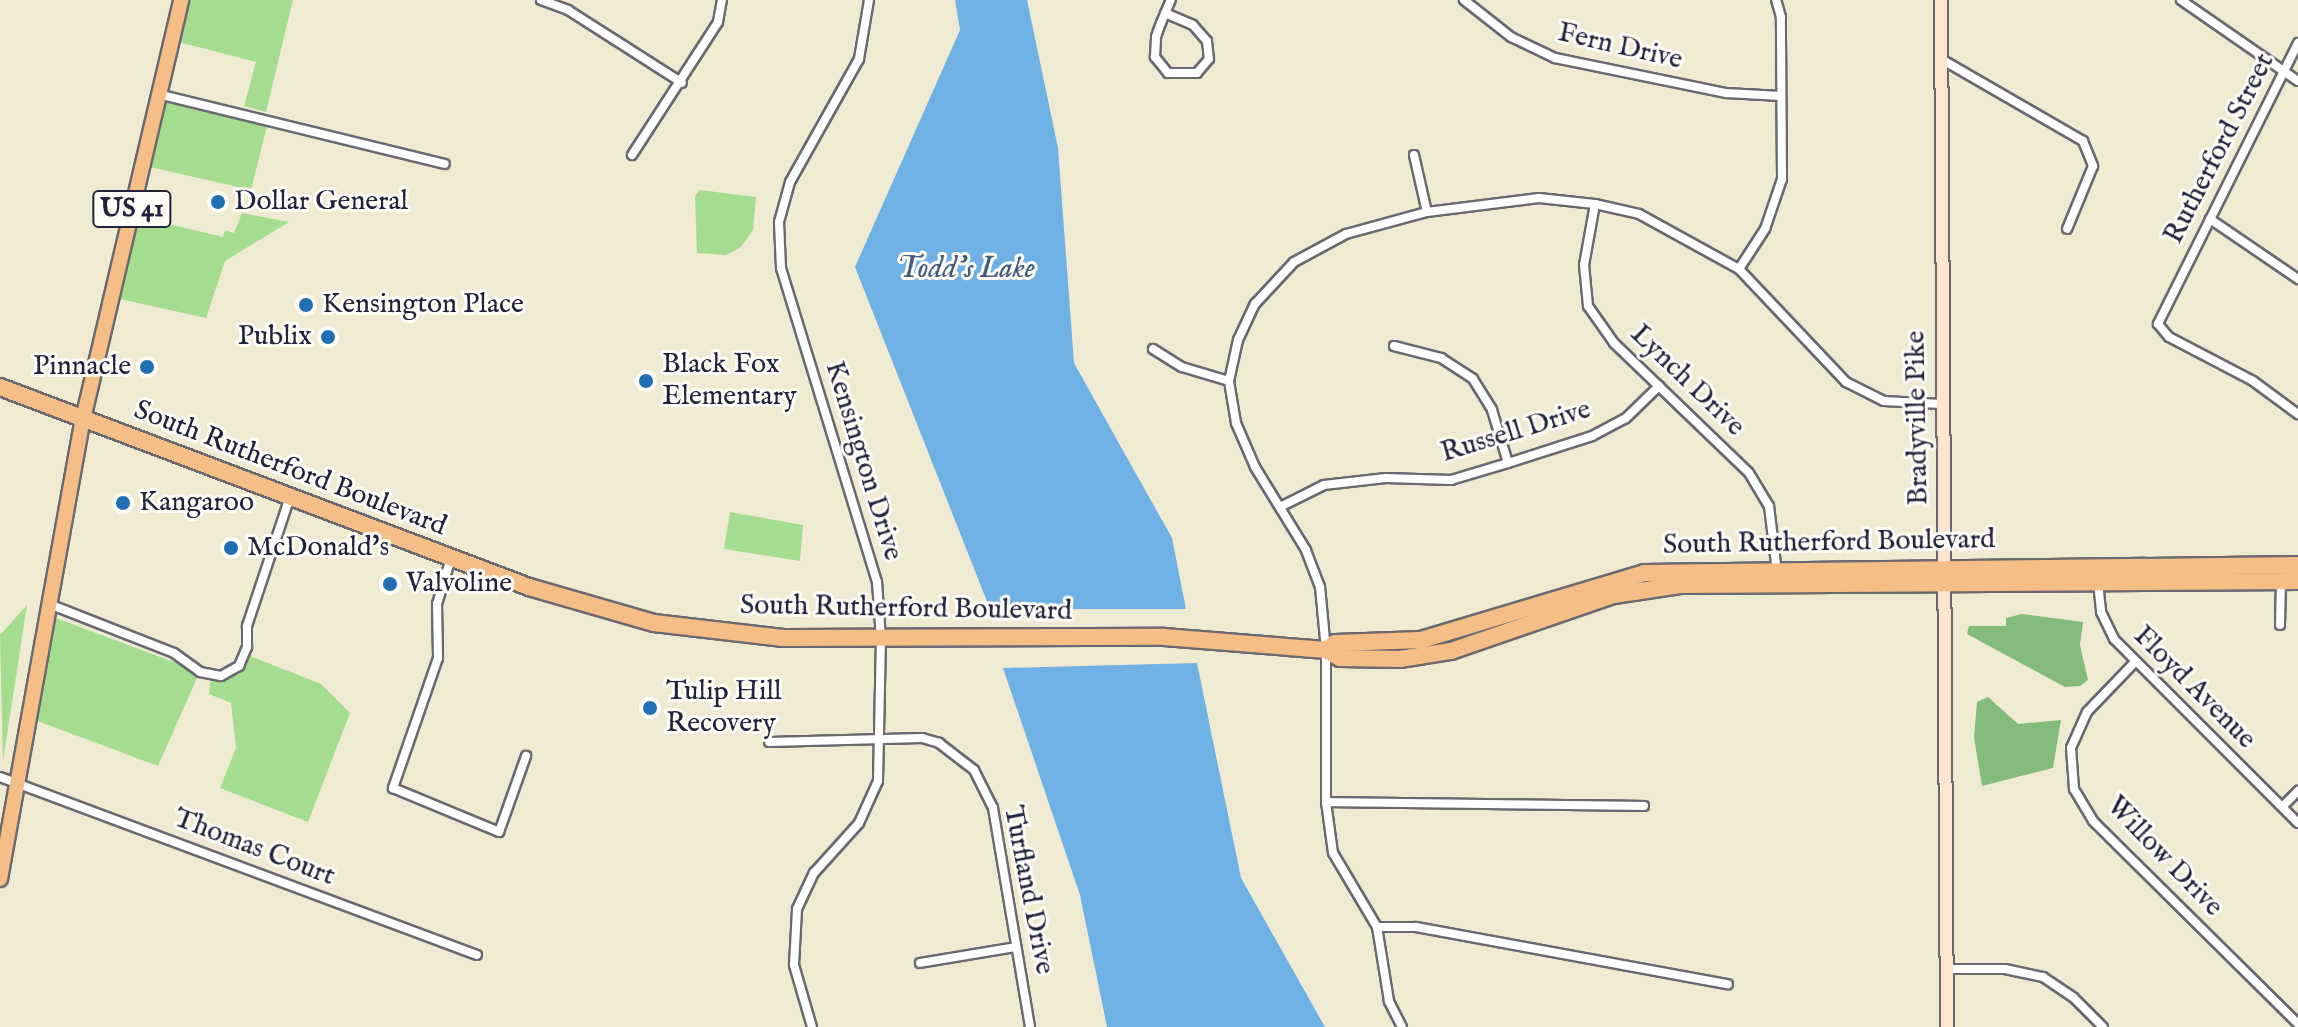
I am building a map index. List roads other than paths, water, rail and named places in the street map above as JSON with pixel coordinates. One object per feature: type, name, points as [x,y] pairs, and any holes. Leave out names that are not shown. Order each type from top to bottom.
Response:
[{"type":"highway","name":"South Rutherford Boulevard","points":[[0,387],[529,587],[654,623],[783,638],[1164,637],[1326,650],[1335,643],[1421,640],[1644,573],[1777,576],[2280,573],[2298,565]]},
{"type":"highway","name":"South Rutherford Boulevard","points":[[2280,573],[2298,581]]},
{"type":"main road","name":"US 41","points":[[0,879],[7,779],[49,604],[83,419],[181,0]]},
{"type":"main road","name":"Bradyville Pike","points":[[1941,0],[1947,1027]]},
{"type":"street","points":[[541,0],[568,10],[682,83]]},
{"type":"street","points":[[632,155],[682,83],[718,22],[722,0]]},
{"type":"street","name":"Kensington Drive","points":[[812,1027],[794,965],[797,909],[814,873],[859,823],[870,802],[882,737],[881,639],[877,582],[781,268],[778,244],[790,182],[859,59],[869,0]]},
{"type":"street","points":[[1165,13],[1193,25],[1207,41],[1209,59],[1197,73],[1173,75],[1157,62],[1155,43],[1165,13],[1171,0]]},
{"type":"street","name":"Fern Drive","points":[[1464,0],[1511,37],[1555,58],[1726,93],[1781,96]]},
{"type":"street","points":[[1739,269],[1765,229],[1782,179],[1776,0]]},
{"type":"street","points":[[2181,0],[2298,81]]},
{"type":"street","name":"Rutherford Street","points":[[2298,43],[2158,324],[2169,337],[2253,381],[2298,414]]},
{"type":"street","points":[[1941,59],[2083,141],[2093,166],[2067,229]]},
{"type":"street","points":[[158,94],[445,164]]},
{"type":"street","points":[[1414,155],[1427,212]]},
{"type":"street","points":[[1402,1027],[1389,1001],[1377,927],[1333,853],[1326,802],[1326,650],[1320,587],[1236,423],[1229,381],[1238,340],[1255,304],[1294,262],[1346,234],[1427,212],[1539,198],[1595,204],[1639,214],[1739,269],[1846,382],[1884,401],[1941,404]]},
{"type":"street","name":"Lynch Drive","points":[[1595,204],[1584,265],[1588,306],[1614,343],[1749,473],[1769,506],[1777,576]]},
{"type":"street","points":[[2210,219],[2298,279]]},
{"type":"street","points":[[1394,346],[1441,358],[1473,379],[1492,410],[1508,463]]},
{"type":"street","points":[[1153,349],[1182,367],[1229,381]]},
{"type":"street","name":"Russell Drive","points":[[1280,507],[1324,485],[1386,478],[1451,480],[1508,463],[1592,436],[1626,418],[1659,386]]},
{"type":"street","points":[[49,604],[174,653],[200,672],[221,676],[239,666],[247,647],[247,626],[290,497]]},
{"type":"street","points":[[451,558],[437,604],[438,658],[393,788],[499,832],[526,756]]},
{"type":"street","points":[[2280,573],[2280,625]]},
{"type":"street","name":"Floyd Avenue","points":[[2097,574],[2101,612],[2114,639],[2298,823]]},
{"type":"street","name":"Willow Drive","points":[[2135,662],[2087,712],[2071,748],[2074,789],[2093,821],[2298,1024]]},
{"type":"street","name":"Turfland Drive","points":[[769,742],[882,737],[939,743],[974,770],[993,808],[1030,1027]]},
{"type":"street","name":"Thomas Court","points":[[7,779],[477,955]]},
{"type":"street","points":[[2282,807],[2298,791]]},
{"type":"street","points":[[1326,802],[1644,806]]},
{"type":"street","points":[[1377,927],[1416,927],[1728,984]]},
{"type":"street","points":[[920,963],[1016,947]]},
{"type":"street","points":[[1947,969],[2005,969],[2043,977],[2103,1027]]},
{"type":"water","name":"Todd's Lake","points":[[955,0],[1027,0],[1058,148],[1074,363],[1172,538],[1186,609],[990,609],[855,267],[960,30]]},
{"type":"water","points":[[1197,663],[1241,878],[1325,1027],[1107,1027],[1080,895],[1003,668]]},
{"type":"place","name":"Dollar General","points":[[218,202]]},
{"type":"place","name":"Kensington Place","points":[[306,305]]},
{"type":"place","name":"Publix","points":[[328,337]]},
{"type":"place","name":"Pinnacle","points":[[147,367]]},
{"type":"place","name":"Black Fox Elementary","points":[[646,381]]},
{"type":"place","name":"Kangaroo","points":[[123,503]]},
{"type":"place","name":"McDonald's","points":[[231,548]]},
{"type":"place","name":"Valvoline","points":[[390,584]]},
{"type":"place","name":"Tulip Hill Recovery","points":[[650,708]]}]
